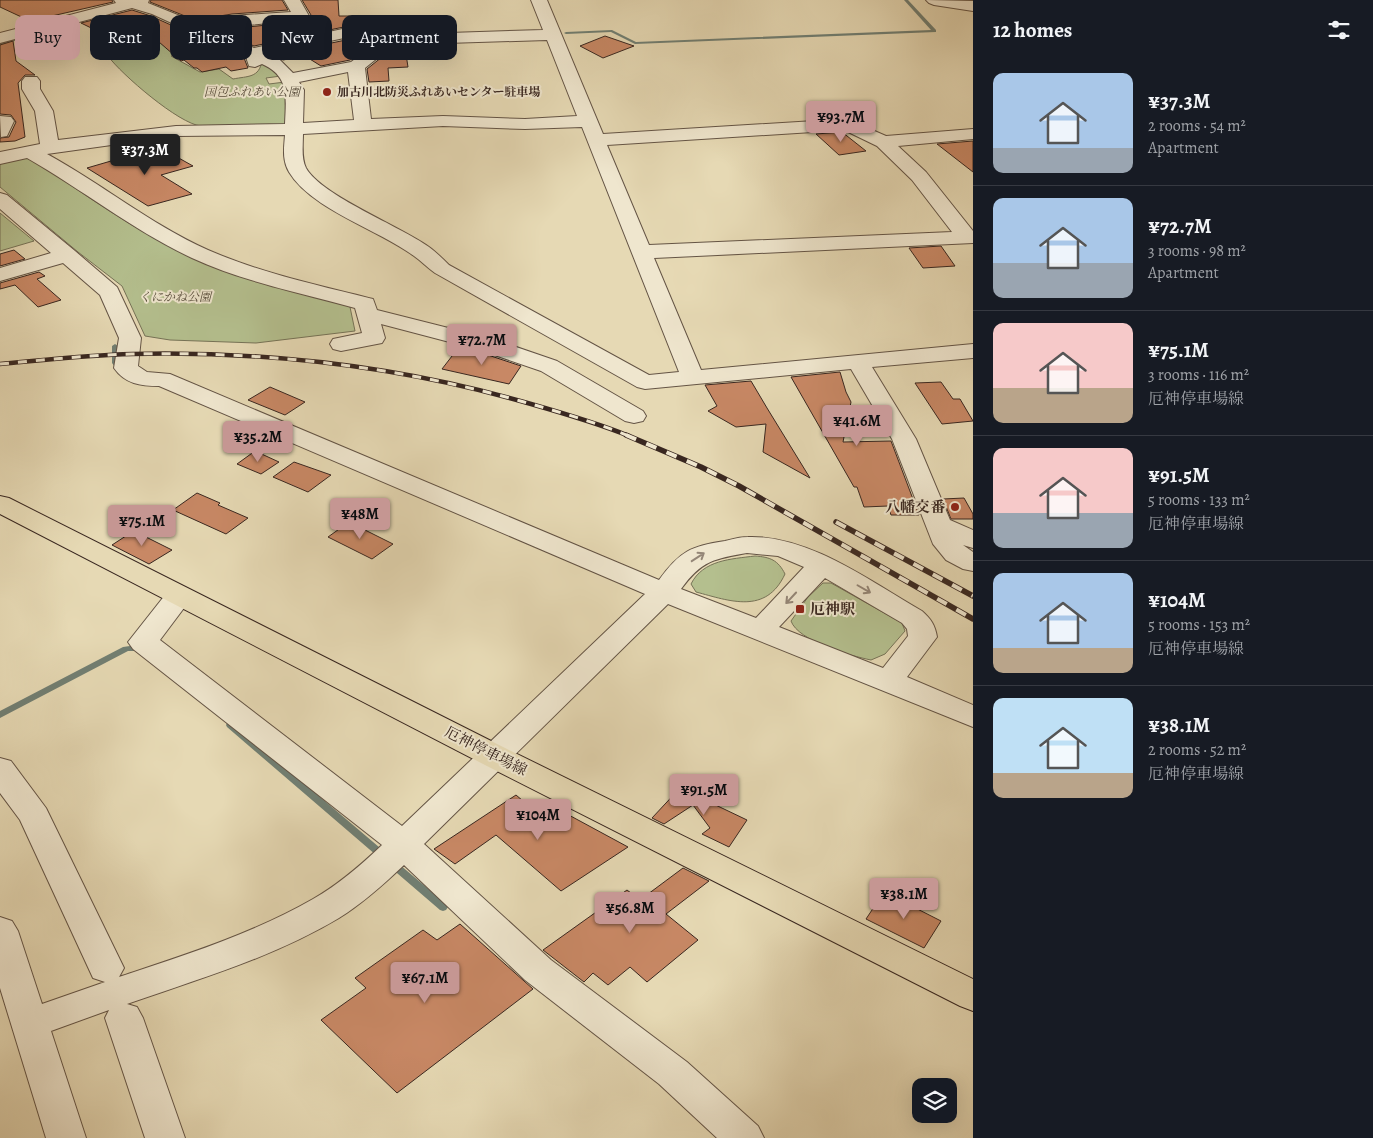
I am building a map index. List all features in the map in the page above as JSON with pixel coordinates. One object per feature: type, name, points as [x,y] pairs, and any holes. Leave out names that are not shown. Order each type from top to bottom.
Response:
[{"type":"main road","name":"厄神停車場線","points":[[0,504],[496,757],[973,996]]},
{"type":"street","points":[[252,20],[301,16],[292,0]]},
{"type":"street","points":[[539,0],[693,378]]},
{"type":"street","points":[[934,0],[973,6]]},
{"type":"street","points":[[0,38],[134,1],[170,17]]},
{"type":"street","points":[[254,54],[265,49],[342,33]]},
{"type":"street","points":[[457,38],[553,35]]},
{"type":"street","points":[[253,73],[256,66],[254,54]]},
{"type":"street","points":[[254,54],[278,66],[295,90],[293,158],[298,171],[310,185],[332,200],[421,251],[442,269],[644,382],[973,351]]},
{"type":"street","points":[[289,79],[356,66],[364,60]]},
{"type":"street","points":[[356,66],[364,125]]},
{"type":"street","points":[[31,81],[30,89],[44,111],[51,155],[154,230],[180,244],[246,271],[365,304],[374,338],[341,344]]},
{"type":"street","points":[[51,155],[176,131],[294,129],[443,121],[525,124],[588,121]]},
{"type":"street","points":[[596,140],[848,124],[883,142],[919,176],[970,237]]},
{"type":"street","points":[[883,142],[973,134]]},
{"type":"street","points":[[0,158],[29,151],[51,155],[176,146]]},
{"type":"street","points":[[0,199],[68,255],[109,292],[130,338],[126,368],[142,379],[162,379],[664,592],[973,717]]},
{"type":"street","points":[[642,252],[970,237]]},
{"type":"street","points":[[0,275],[68,255]]},
{"type":"street","points":[[368,314],[488,345],[549,366],[634,416]]},
{"type":"street","points":[[857,361],[904,439],[946,544],[956,554],[973,563]]},
{"type":"street","points":[[938,525],[973,540]]},
{"type":"street","points":[[29,1023],[230,954],[278,933],[334,902],[371,876],[404,845],[664,592],[682,568],[705,552],[727,548],[767,546],[785,549],[822,565],[912,617],[921,626],[923,637],[888,681]]},
{"type":"street","points":[[760,631],[822,565]]},
{"type":"street","points":[[179,596],[143,642],[404,845],[538,970],[673,1073],[744,1138]]},
{"type":"street","points":[[0,769],[34,816],[106,968]]},
{"type":"street","points":[[0,931],[66,1138]]},
{"type":"street","points":[[124,1018],[166,1138]]},
{"type":"green space","name":"国包ふれあい公園","points":[[170,38],[170,47],[167,48],[170,50],[170,60],[178,60],[200,72],[219,69],[233,79],[252,75],[261,67],[262,61],[281,76],[266,78],[269,84],[285,82],[289,124],[201,126],[179,117],[165,108],[137,86],[112,60],[160,60],[160,41]]},
{"type":"green space","name":"くにかね公園","points":[[28,156],[153,238],[198,260],[348,305],[355,331],[256,343],[170,340],[145,336],[122,286],[0,187],[0,164]]},
{"type":"green space","points":[[0,213],[34,241],[0,251]]},
{"type":"green space","points":[[755,556],[773,560],[785,574],[777,587],[768,595],[757,600],[746,602],[722,599],[696,592],[691,584],[696,576],[710,565],[727,560]]},
{"type":"green space","points":[[823,583],[831,583],[902,623],[905,631],[885,654],[871,660],[851,655],[814,641],[804,635],[791,621],[808,597]]},
{"type":"building","points":[[0,0],[112,0],[113,2],[56,15],[17,15],[0,7]]},
{"type":"building","points":[[151,0],[282,0],[288,10],[226,15],[182,15],[150,2]]},
{"type":"building","points":[[302,0],[338,0],[339,16],[342,16],[342,27],[332,29],[332,15],[311,15]]},
{"type":"building","points":[[132,10],[148,15],[112,15]]},
{"type":"building","points":[[160,20],[170,25],[170,52],[160,43]]},
{"type":"building","points":[[90,21],[90,27],[81,23]]},
{"type":"building","points":[[262,26],[262,44],[252,45],[252,27]]},
{"type":"building","points":[[605,36],[634,46],[603,58],[580,46]]},
{"type":"building","points":[[13,41],[15,60],[35,75],[25,75],[18,83],[25,137],[15,141],[0,142],[0,138],[9,137],[16,122],[11,115],[0,114],[0,45]]},
{"type":"building","points":[[342,41],[342,60],[350,60],[321,66],[311,60],[332,60],[332,43]]},
{"type":"building","points":[[184,60],[245,60],[248,68],[231,71],[226,67],[202,72]]},
{"type":"building","points":[[378,60],[407,60],[408,67],[388,68],[389,81],[369,82],[367,69]]},
{"type":"building","points":[[842,132],[866,151],[839,155],[816,134]]},
{"type":"building","points":[[973,141],[973,172],[937,144]]},
{"type":"building","points":[[159,147],[193,166],[161,175],[192,194],[148,206],[87,168]]},
{"type":"building","points":[[941,246],[955,266],[923,268],[909,248]]},
{"type":"building","points":[[14,250],[25,259],[0,266],[0,254]]},
{"type":"building","points":[[39,272],[45,276],[37,279],[61,300],[38,307],[15,285],[0,289],[0,283]]},
{"type":"building","points":[[459,347],[521,366],[509,384],[442,369]]},
{"type":"building","points":[[840,372],[851,402],[843,442],[891,441],[919,515],[891,515],[888,506],[864,507],[857,487],[854,487],[791,377]]},
{"type":"building","points":[[751,381],[810,478],[763,452],[766,424],[736,427],[708,411],[717,406],[705,385]]},
{"type":"building","points":[[941,382],[953,399],[960,399],[973,421],[942,424],[915,383]]},
{"type":"building","points":[[270,387],[305,402],[285,415],[248,400]]},
{"type":"building","points":[[255,451],[279,462],[261,474],[237,464]]},
{"type":"building","points":[[294,462],[331,475],[308,492],[273,477]]},
{"type":"building","points":[[197,493],[220,503],[218,505],[248,518],[226,534],[173,510]]},
{"type":"building","name":"八幡交番","points":[[964,498],[973,514],[973,519],[951,519],[943,499]]},
{"type":"building","points":[[349,522],[393,544],[372,559],[328,537]]},
{"type":"building","points":[[135,530],[172,550],[149,564],[112,545]]},
{"type":"building","points":[[680,788],[747,820],[729,847],[702,834],[710,828],[693,805],[664,824],[652,818]]},
{"type":"building","points":[[516,795],[543,818],[554,807],[628,847],[561,891],[496,835],[455,864],[434,849]]},
{"type":"building","points":[[683,868],[709,881],[666,914],[698,940],[647,982],[630,967],[608,985],[593,973],[584,982],[543,950],[627,890],[640,900]]},
{"type":"building","points":[[884,892],[941,921],[924,948],[866,919]]},
{"type":"building","points":[[460,924],[533,989],[397,1093],[321,1020],[366,988],[355,978],[423,930],[437,940]]},
{"type":"waterway","points":[[566,33],[612,31],[635,43],[934,31],[906,0]]},
{"type":"waterway","points":[[0,44],[15,40]]},
{"type":"waterway","points":[[115,346],[115,363],[120,370]]},
{"type":"waterway","points":[[0,715],[126,649],[137,648],[140,651]]},
{"type":"waterway","points":[[230,725],[443,907]]},
{"type":"railway","points":[[0,364],[132,354],[231,355],[330,363],[379,370],[476,389],[564,413],[629,436]]},
{"type":"railway","points":[[626,435],[701,467],[739,486],[973,619]]},
{"type":"railway","points":[[836,522],[973,596]]},
{"type":"place","name":"加古川北防災ふれあいセンター駐車場","points":[[327,92]]},
{"type":"place","name":"八幡交番","points":[[955,507]]},
{"type":"place","name":"厄神駅","points":[[800,609]]}]
